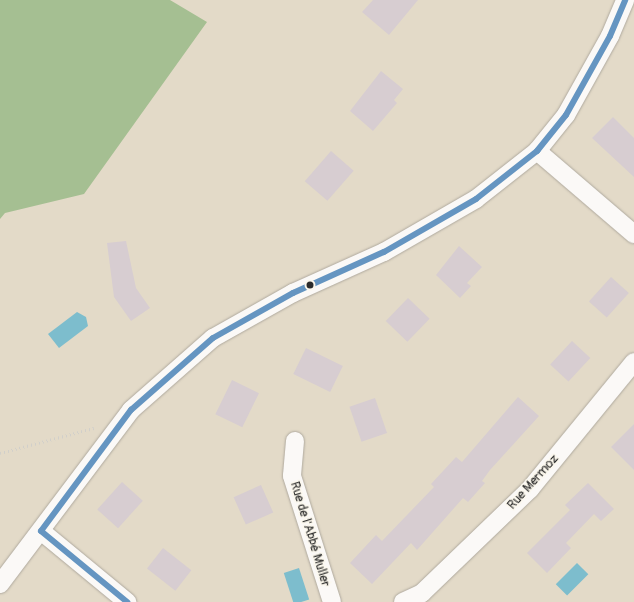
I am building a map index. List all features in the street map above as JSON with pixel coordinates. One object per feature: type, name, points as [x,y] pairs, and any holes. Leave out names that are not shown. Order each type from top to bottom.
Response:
[{"type":"street","points":[[0,584],[131,410],[213,338],[293,293],[391,248],[476,199],[537,151],[566,115],[610,36],[625,0]]},
{"type":"street","points":[[537,151],[634,234]]},
{"type":"street","name":"Rue Mermoz","points":[[403,602],[422,593],[530,488],[634,362]]},
{"type":"street","name":"Rue de l'Abbé Muller","points":[[294,441],[292,476],[332,602]]},
{"type":"street","points":[[41,531],[127,602]]},
{"type":"path","points":[[0,453],[89,427],[116,431]]},
{"type":"green space","points":[[0,0],[170,0],[207,22],[84,194],[5,213],[0,219]]},
{"type":"water","points":[[77,312],[86,317],[88,326],[59,348],[48,334]]},
{"type":"water","points":[[577,563],[588,574],[567,596],[556,584]]},
{"type":"water","points":[[299,568],[309,599],[301,602],[293,602],[284,573]]},
{"type":"building","points":[[373,0],[418,0],[389,35],[362,12]]},
{"type":"building","points":[[381,71],[403,89],[394,100],[397,103],[373,131],[350,111]]},
{"type":"building","points":[[613,117],[634,138],[634,177],[592,138]]},
{"type":"building","points":[[331,151],[354,171],[327,201],[305,181]]},
{"type":"building","points":[[126,241],[136,288],[150,308],[131,321],[114,297],[107,243]]},
{"type":"building","points":[[459,246],[482,267],[467,283],[471,286],[460,298],[436,275]]},
{"type":"building","points":[[611,277],[629,293],[607,318],[589,302]]},
{"type":"building","points":[[408,298],[430,319],[407,342],[386,321]]},
{"type":"building","points":[[572,341],[590,358],[568,381],[550,364]]},
{"type":"building","points":[[306,348],[343,366],[330,392],[293,374]]},
{"type":"building","points":[[232,380],[259,393],[242,427],[215,414]]},
{"type":"building","points":[[518,397],[539,416],[490,470],[482,481],[485,483],[468,502],[463,498],[417,550],[411,543],[372,584],[350,563],[376,535],[382,541],[434,487],[431,484],[456,457],[462,462]]},
{"type":"building","points":[[375,398],[387,433],[362,442],[349,407]]},
{"type":"building","points":[[634,424],[634,470],[611,447]]},
{"type":"building","points":[[122,482],[143,501],[118,528],[97,509]]},
{"type":"building","points":[[588,483],[614,509],[601,521],[594,514],[566,543],[571,548],[547,573],[527,553],[570,510],[565,505]]},
{"type":"building","points":[[261,485],[273,512],[246,525],[234,497]]},
{"type":"building","points":[[163,548],[191,570],[175,591],[147,568]]},
{"type":"transit line","points":[[41,531],[131,410],[213,338],[293,293],[384,252],[476,199],[537,151],[566,115],[610,36],[625,0]]},
{"type":"transit line","points":[[41,531],[127,602]]}]
